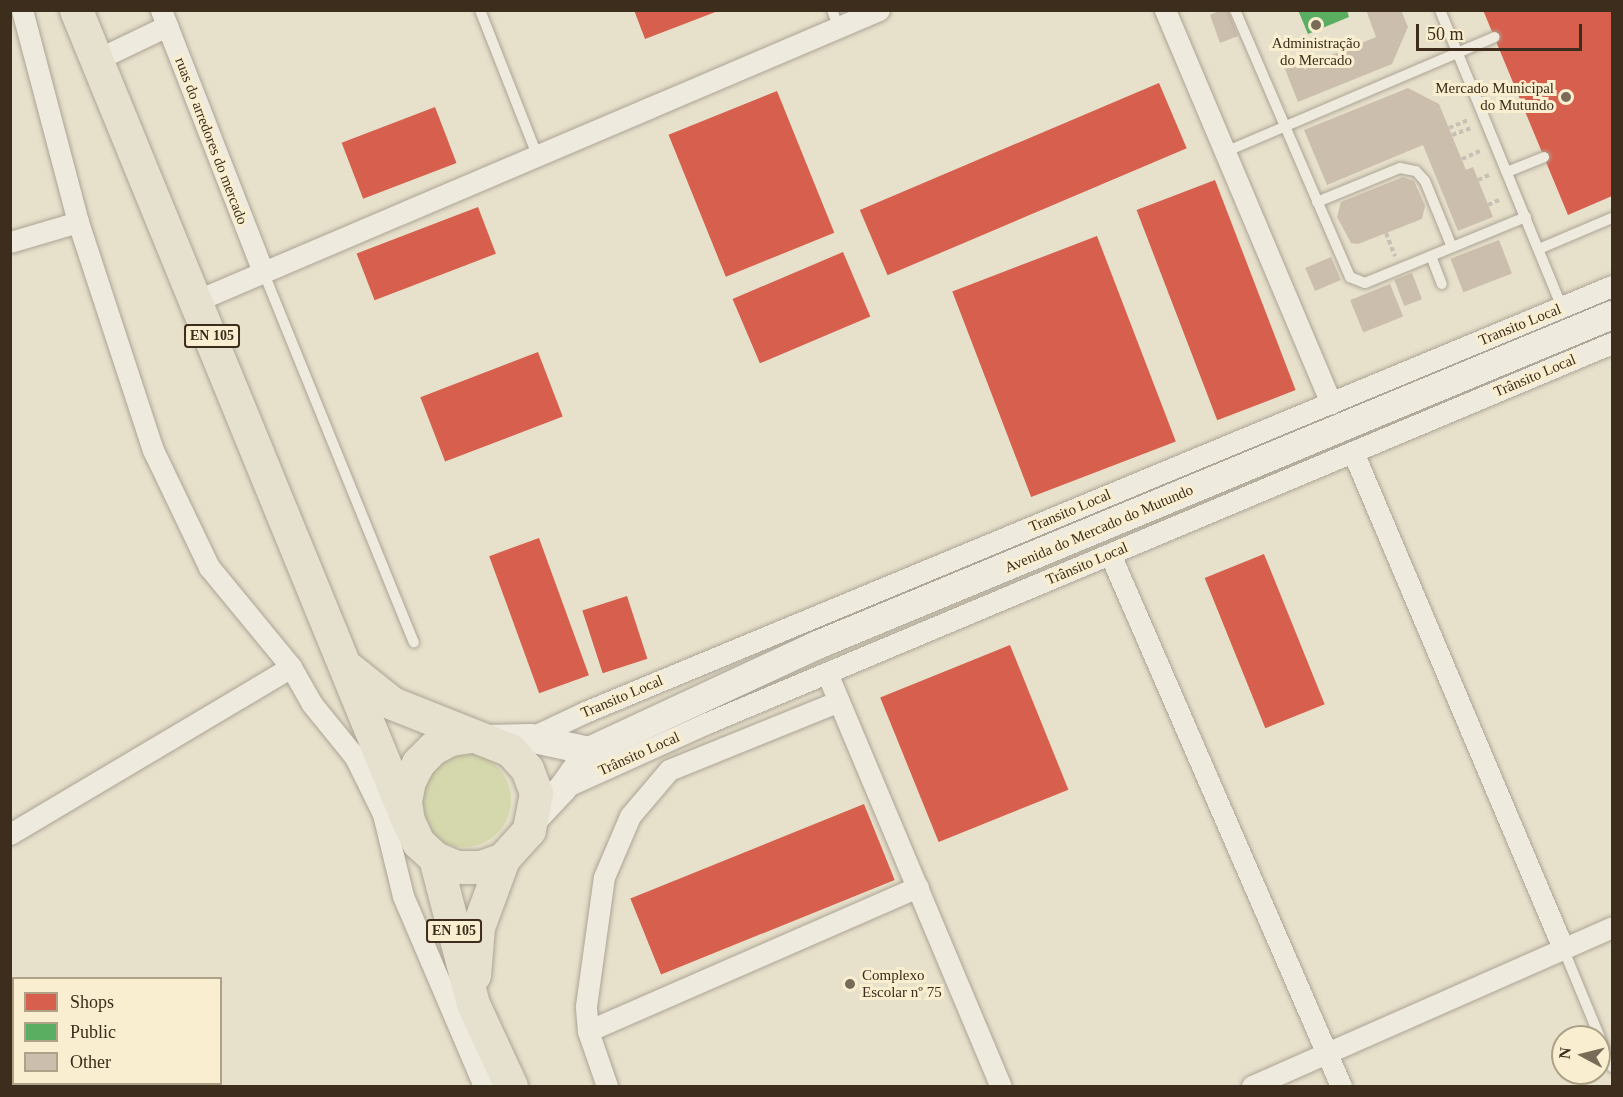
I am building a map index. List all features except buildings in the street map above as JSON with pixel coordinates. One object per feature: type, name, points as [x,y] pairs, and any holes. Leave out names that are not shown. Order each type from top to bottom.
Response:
[{"type":"main road","name":"EN 105","points":[[76,10],[198,300],[408,821]]},
{"type":"main road","name":"Avenida do Mercado do Mutundo","points":[[534,819],[563,788],[589,751],[815,646],[1612,315]]},
{"type":"main road","points":[[344,664],[392,704],[479,737],[510,750],[527,769],[536,793],[534,819],[519,847],[503,860],[481,867],[457,867],[435,858],[418,842],[408,821],[405,801],[409,781],[418,763],[442,744],[479,737],[530,738],[589,751]]},
{"type":"main road","name":"EN 105","points":[[435,858],[472,1004],[511,1086]]},
{"type":"main road","points":[[472,1004],[478,927],[503,860]]},
{"type":"street","points":[[22,10],[78,222],[153,450],[208,567],[291,667],[312,704],[355,757],[383,814],[403,896],[484,1086]]},
{"type":"street","points":[[198,300],[537,155],[836,19],[879,10]]},
{"type":"street","points":[[1165,10],[1331,403]]},
{"type":"street","points":[[96,60],[164,18]]},
{"type":"street","name":"ruas do arredores do mercado","points":[[164,18],[263,272]]},
{"type":"street","points":[[10,242],[78,222]]},
{"type":"street","name":"Transito Local","points":[[530,738],[585,712],[1612,286]]},
{"type":"street","name":"Trânsito Local","points":[[563,788],[827,673],[1612,343]]},
{"type":"street","points":[[1353,452],[1563,948]]},
{"type":"street","points":[[1110,554],[1341,1086]]},
{"type":"street","points":[[10,834],[291,667]]},
{"type":"street","points":[[827,673],[1001,1086]]},
{"type":"street","points":[[607,1086],[588,1031],[586,1006],[593,937],[604,877],[630,816],[669,770],[839,701]]},
{"type":"street","points":[[588,1031],[918,887]]},
{"type":"street","points":[[1252,1086],[1328,1055],[1612,927]]},
{"type":"lane","points":[[480,10],[537,155]]},
{"type":"lane","points":[[1235,10],[1346,270],[1357,282],[1365,283],[1526,217]]},
{"type":"lane","points":[[1440,10],[1562,308]]},
{"type":"lane","points":[[1225,152],[1494,37]]},
{"type":"lane","points":[[1507,172],[1544,157]]},
{"type":"lane","points":[[1317,202],[1400,168],[1416,171],[1425,181],[1452,247]]},
{"type":"lane","points":[[1539,249],[1612,218]]},
{"type":"lane","points":[[1431,256],[1442,284]]},
{"type":"lane","points":[[263,272],[414,643]]},
{"type":"lane","points":[[1563,948],[1612,1067]]},
{"type":"green space","points":[[464,753],[482,757],[497,767],[507,782],[511,800],[507,818],[497,833],[482,843],[464,847],[446,843],[431,833],[421,818],[417,800],[421,782],[431,767],[446,757]]},
{"type":"place","name":"Administração do Mercado","points":[[1316,25]]},
{"type":"place","name":"Mercado Municipal do Mutundo","points":[[1566,97]]},
{"type":"place","name":"Complexo Escolar nº 75","points":[[850,984]]}]
